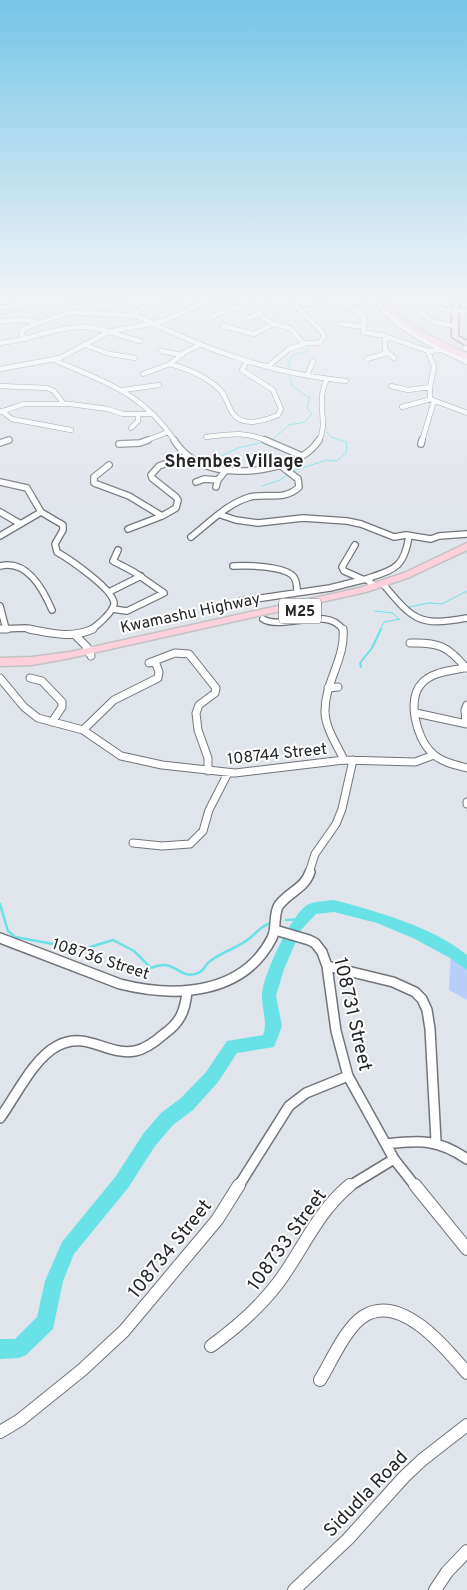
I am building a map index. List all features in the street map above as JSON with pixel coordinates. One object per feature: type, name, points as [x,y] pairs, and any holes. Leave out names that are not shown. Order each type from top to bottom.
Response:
[{"type":"main road","name":"Kwamashu Highway","points":[[0,668],[42,666],[340,596],[429,566],[467,546]]},
{"type":"main road","name":"Kwamashu Highway","points":[[0,662],[90,654],[267,621],[345,601],[375,583],[430,572],[467,553]]},
{"type":"street","points":[[73,368],[123,390],[136,398],[154,414],[187,456],[211,468],[226,470],[253,470],[280,465],[302,456],[315,447],[322,434],[323,426],[319,396],[327,379]]},
{"type":"street","points":[[143,374],[159,368]]},
{"type":"street","points":[[185,368],[206,379],[223,394],[233,414],[239,419],[259,420],[278,415],[281,409],[273,390],[242,368]]},
{"type":"street","points":[[272,368],[307,376],[346,381]]},
{"type":"street","points":[[307,376],[310,368]]},
{"type":"street","points":[[421,444],[432,400],[430,387],[433,368]]},
{"type":"street","points":[[123,390],[160,385]]},
{"type":"street","points":[[0,386],[48,388],[54,391],[64,404]]},
{"type":"street","points":[[390,386],[408,390],[430,387]]},
{"type":"street","points":[[402,406],[432,400],[467,413]]},
{"type":"street","points":[[1,411],[24,404],[64,404],[91,406],[122,414],[154,414]]},
{"type":"street","points":[[1,411],[12,419],[71,430]]},
{"type":"street","points":[[132,428],[138,421],[138,415]]},
{"type":"street","points":[[119,444],[140,442],[168,432]]},
{"type":"street","points":[[206,438],[237,433],[253,435],[302,456]]},
{"type":"street","points":[[0,443],[9,440]]},
{"type":"street","points":[[128,529],[162,516],[176,508],[178,500],[152,478],[152,472],[159,466],[187,456]]},
{"type":"street","points":[[109,465],[94,477],[94,483],[129,496],[162,516]]},
{"type":"street","points":[[191,537],[236,504],[250,497],[285,495],[297,490],[299,487],[298,479],[280,465]]},
{"type":"street","points":[[216,487],[218,480],[226,470]]},
{"type":"street","points":[[196,482],[204,479],[218,480]]},
{"type":"street","points":[[0,482],[27,488],[41,512],[63,525],[63,530],[55,544],[57,552],[74,562],[109,592],[114,600],[112,609],[94,628],[75,635],[60,635],[25,628],[3,629],[0,606]]},
{"type":"street","points":[[0,512],[19,523]]},
{"type":"street","points":[[0,536],[19,523],[41,512]]},
{"type":"street","points":[[221,515],[249,522],[279,522],[303,518],[347,521],[361,524],[394,537],[409,536],[432,539],[439,536],[467,534]]},
{"type":"street","points":[[241,601],[375,583],[400,565],[405,559],[409,536]]},
{"type":"street","points":[[355,545],[353,553],[343,563],[344,571],[375,583],[405,611],[417,619],[436,623],[467,618]]},
{"type":"street","points":[[112,609],[127,611],[164,592],[141,576],[113,561],[118,550]]},
{"type":"street","points":[[0,566],[14,564],[22,568],[47,598],[52,610]]},
{"type":"street","points":[[233,566],[245,565],[289,574],[297,583],[298,592]]},
{"type":"street","points":[[109,592],[141,576]]},
{"type":"street","points":[[267,621],[319,620],[332,621],[342,626],[344,632],[343,645],[328,688],[326,716],[348,760]]},
{"type":"street","points":[[75,635],[90,654]]},
{"type":"street","points":[[410,643],[440,644],[467,668]]},
{"type":"street","points":[[83,730],[117,698],[155,680],[159,672],[152,662],[176,653],[189,654],[216,688],[216,693],[199,705],[196,713],[198,730],[208,758],[208,771]]},
{"type":"street","points":[[467,668],[442,673],[423,682],[415,693],[416,713],[421,737],[434,755],[467,768]]},
{"type":"street","name":"108744 Street","points":[[0,678],[26,710],[38,718],[83,730],[115,752],[129,758],[162,765],[228,773],[348,760],[407,763],[424,760],[434,755]]},
{"type":"street","points":[[30,678],[42,681],[62,702],[62,707],[52,722]]},
{"type":"street","points":[[328,688],[338,687]]},
{"type":"street","points":[[416,713],[467,724],[465,710],[467,705]]},
{"type":"street","name":"108736 Street","points":[[0,938],[132,988],[152,991],[187,992],[208,988],[242,973],[261,956],[276,930],[279,905],[307,881],[315,854],[339,817],[345,798],[348,760]]},
{"type":"street","points":[[132,843],[162,846],[190,844],[203,832],[208,810],[228,773]]},
{"type":"street","name":"108731 Street","points":[[276,930],[301,937],[319,947],[327,966],[336,1031],[348,1076],[394,1159],[467,1249]]},
{"type":"street","points":[[327,966],[406,986],[422,999],[427,1011],[430,1029],[436,1141]]},
{"type":"street","points":[[0,1118],[38,1064],[54,1048],[65,1043],[81,1040],[126,1052],[142,1049],[179,1022],[186,1006],[187,992]]},
{"type":"street","name":"108734 Street","points":[[0,1432],[15,1423],[58,1389],[109,1347],[124,1331],[217,1220],[231,1200],[276,1123],[289,1106],[306,1094],[348,1076]]},
{"type":"street","points":[[386,1144],[436,1141],[448,1146],[467,1159]]},
{"type":"street","name":"108733 Street","points":[[211,1346],[240,1325],[257,1309],[278,1283],[334,1199],[350,1185],[394,1159]]},
{"type":"street","points":[[320,1380],[353,1326],[363,1316],[383,1310],[398,1314],[428,1330],[443,1344],[467,1373]]},
{"type":"street","name":"Sidudla Road","points":[[294,1590],[348,1539],[404,1477],[422,1460],[467,1425]]},
{"type":"street","points":[[434,1590],[447,1572],[467,1551]]},
{"type":"shaded area","points":[[451,954],[467,967],[467,1000],[449,990]]},
{"type":"waterway","points":[[273,439],[289,425],[305,422],[312,414],[307,408],[310,398],[292,386],[288,368]]},
{"type":"waterway","points":[[293,471],[327,460],[336,461],[345,453],[347,449],[346,442],[331,437],[327,432]]},
{"type":"waterway","points":[[217,458],[238,448],[263,442]]},
{"type":"waterway","points":[[262,486],[280,480],[288,474]]},
{"type":"waterway","points":[[409,607],[429,603],[442,604],[467,591]]},
{"type":"waterway","points":[[375,611],[393,613],[399,619]]},
{"type":"waterway","points":[[380,630],[384,622],[400,619]]},
{"type":"waterway","points":[[361,667],[360,663],[372,648],[381,629]]},
{"type":"waterway","points":[[0,904],[8,931],[15,937],[75,948],[87,948],[113,940],[134,951],[151,968],[166,965],[191,975],[200,972],[208,963],[253,936],[268,924]]},
{"type":"waterway","points":[[0,1349],[19,1348],[46,1322],[54,1281],[68,1248],[122,1182],[149,1140],[167,1119],[187,1104],[212,1077],[233,1046],[268,1042],[274,1026],[269,996],[277,969],[296,926],[312,909],[334,906],[379,918],[418,934],[455,954],[467,964]]},
{"type":"waterway","points":[[286,920],[303,919]]},
{"type":"district","name":"Shembes Village","points":[[234,461]]}]
